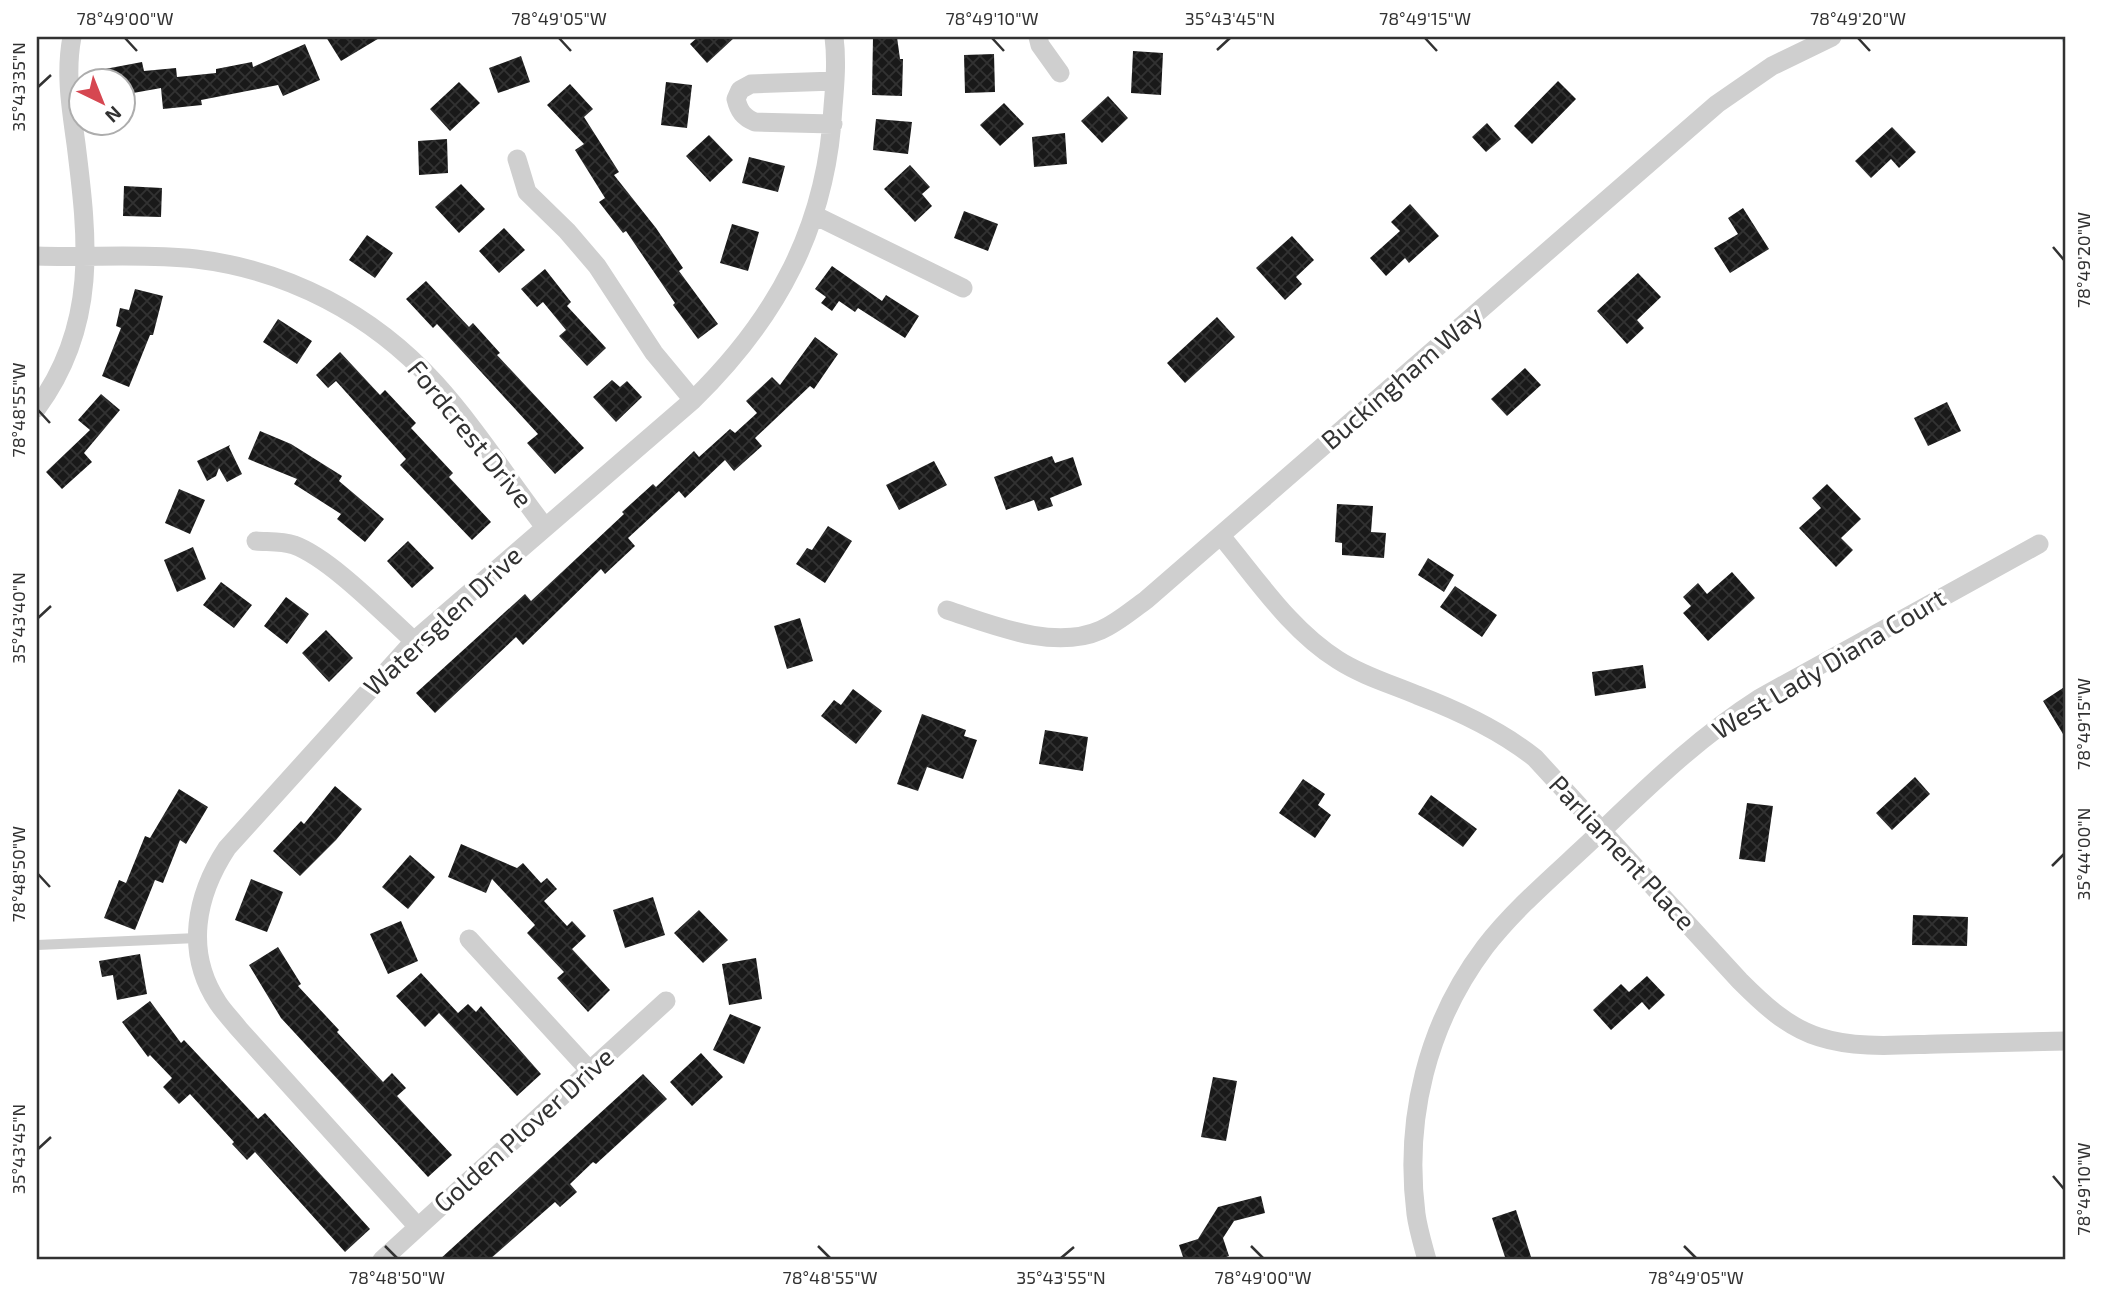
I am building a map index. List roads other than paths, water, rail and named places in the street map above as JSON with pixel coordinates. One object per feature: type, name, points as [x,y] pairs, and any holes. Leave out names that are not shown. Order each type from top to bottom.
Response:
[{"type":"street","points":[[37,408],[57,379],[72,341],[82,304],[87,258],[86,222],[69,92],[72,37]]},
{"type":"street","name":"Watersglen Drive","points":[[418,1227],[217,1002],[204,975],[197,938],[201,901],[207,883],[227,848],[414,641],[693,400],[734,357],[770,309],[795,263],[814,215],[832,124],[834,37]]},
{"type":"street","points":[[1038,37],[1040,45],[1060,73]]},
{"type":"street","name":"Buckingham Way","points":[[947,610],[1047,637],[1078,637],[1101,631],[1146,600],[1221,536],[1717,104],[1772,66],[1832,37]]},
{"type":"street","points":[[832,124],[755,122],[739,111],[736,99],[740,90],[751,84],[835,81]]},
{"type":"street","points":[[517,159],[527,192],[597,266],[654,353],[693,400]]},
{"type":"street","points":[[814,215],[963,288]]},
{"type":"street","name":"Fordcrest Drive","points":[[37,256],[194,259],[240,267],[282,279],[321,295],[371,326],[428,376],[461,415],[544,526]]},
{"type":"street","name":"Parliament Place","points":[[1221,536],[1294,624],[1316,645],[1341,662],[1453,710],[1510,738],[1535,758],[1764,1005],[1792,1025],[1817,1037],[1846,1043],[1890,1045],[2066,1041]]},
{"type":"street","points":[[256,541],[290,544],[314,556],[354,586],[414,641]]},
{"type":"street","name":"West Lady Diana Court","points":[[1427,1260],[1416,1215],[1412,1156],[1421,1080],[1429,1052],[1466,973],[1486,946],[1512,916],[1682,754],[1740,711],[2039,544]]},
{"type":"street","points":[[469,939],[590,1071]]},
{"type":"street","name":"Golden Plover Drive","points":[[382,1260],[666,1001]]},
{"type":"lane","points":[[37,945],[197,938]]},
{"type":"waterway","points":[[2063,37],[2066,43]]}]
